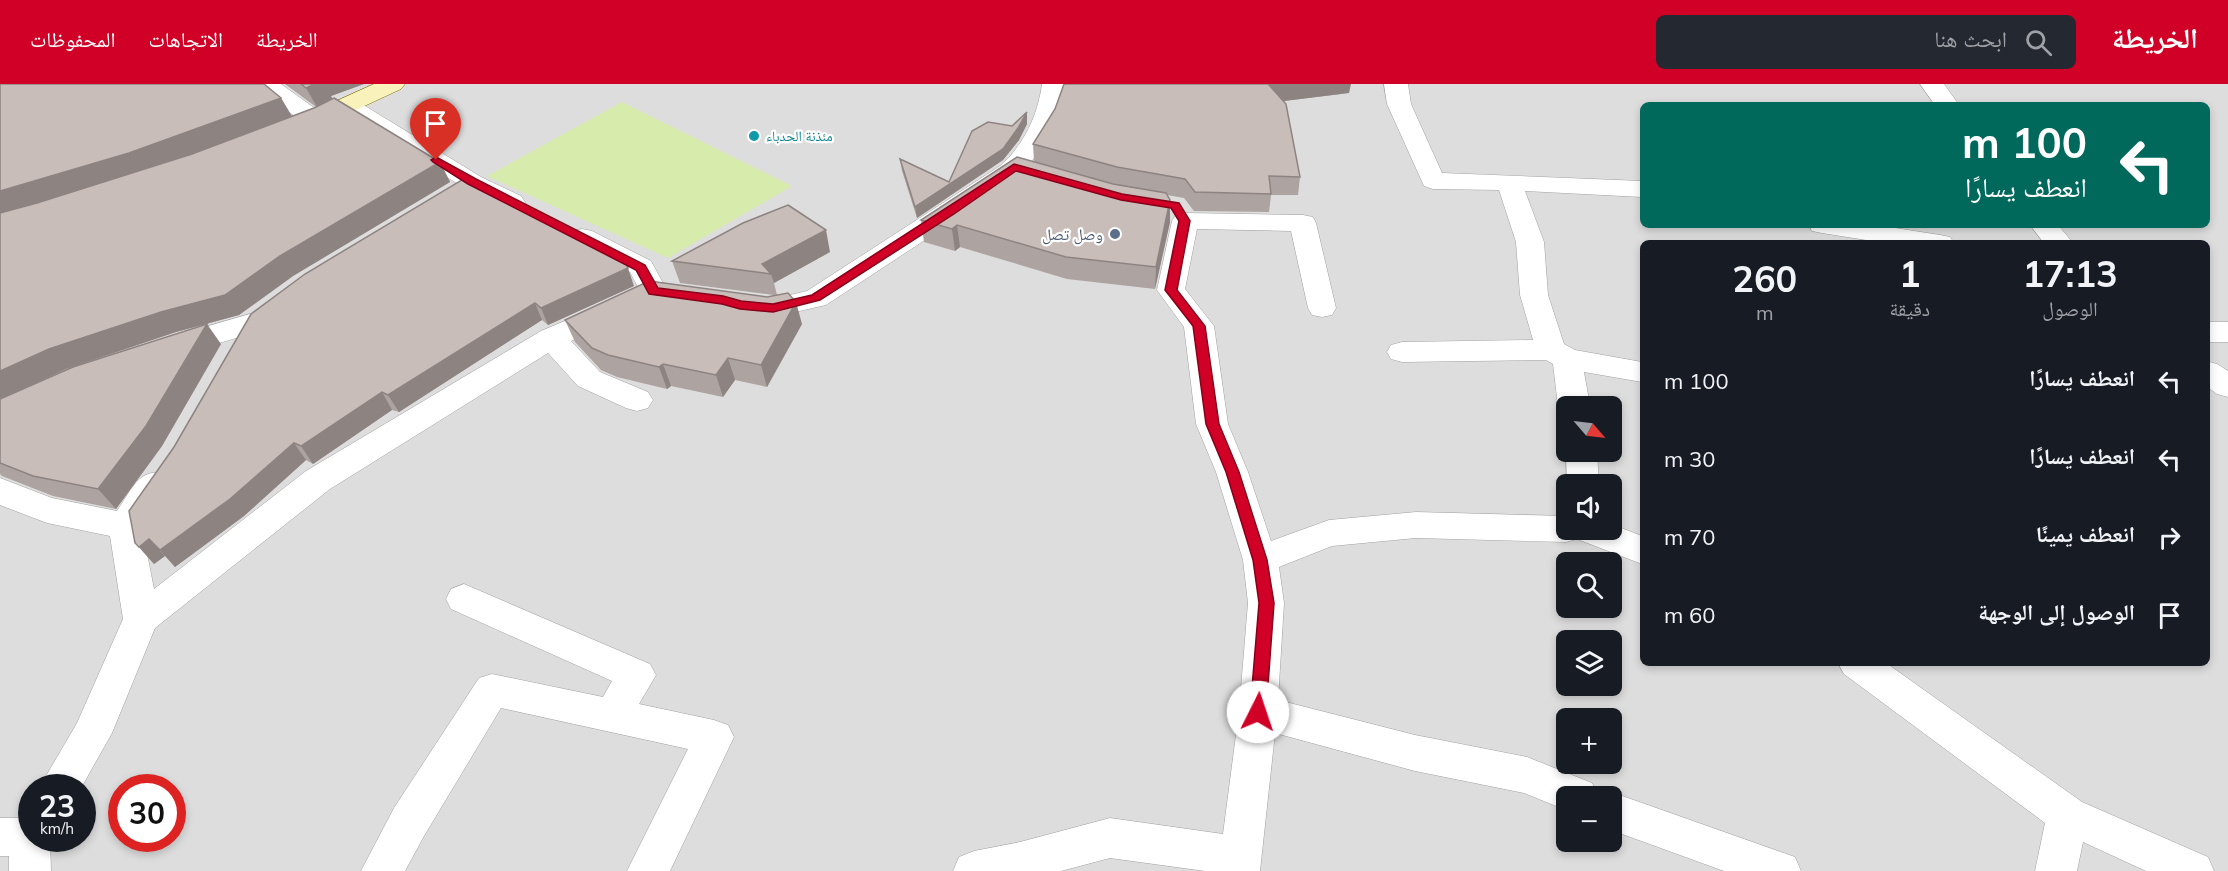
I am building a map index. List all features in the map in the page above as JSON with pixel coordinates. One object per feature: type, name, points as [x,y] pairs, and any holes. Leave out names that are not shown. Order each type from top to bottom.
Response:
[{"type":"main road","points":[[286,132],[393,84]]},
{"type":"street","points":[[266,84],[315,120]]},
{"type":"street","points":[[67,774],[92,733],[141,619],[318,480],[551,338],[653,291],[773,308],[816,298],[951,212],[1014,167],[1033,143],[1053,102],[1054,84]]},
{"type":"street","points":[[1396,84],[1399,104],[1433,181],[1640,189]]},
{"type":"street","points":[[1932,84],[1945,102]]},
{"type":"street","points":[[348,106],[472,182],[641,267],[653,291]]},
{"type":"street","points":[[1014,167],[1043,175]]},
{"type":"street","points":[[442,200],[472,182]]},
{"type":"street","points":[[1509,183],[1530,242],[1534,295],[1559,354],[1571,396]]},
{"type":"street","points":[[974,871],[1020,862],[1110,838],[1240,864],[1258,712],[1266,603],[1260,560],[1232,472],[1212,424],[1199,326],[1171,290],[1176,213],[1303,224],[1314,271],[1313,283],[1322,308]]},
{"type":"street","points":[[1842,228],[1920,240]]},
{"type":"street","points":[[2046,228],[2056,240]]},
{"type":"street","points":[[144,356],[259,317],[230,362]]},
{"type":"street","points":[[2210,332],[2228,332]]},
{"type":"street","points":[[551,338],[589,379],[637,400]]},
{"type":"street","points":[[1402,352],[1559,354],[1640,372]]},
{"type":"street","points":[[2210,374],[2228,386]]},
{"type":"street","points":[[141,619],[125,526],[169,464]]},
{"type":"street","points":[[0,491],[46,510],[125,526]]},
{"type":"street","points":[[1260,560],[1329,532],[1416,525],[1556,529]]},
{"type":"street","points":[[1616,540],[1640,549]]},
{"type":"street","points":[[464,599],[637,675],[612,715]]},
{"type":"street","points":[[1861,666],[2067,815],[2193,871]]},
{"type":"street","points":[[382,871],[409,822],[492,690],[714,737],[648,871]]},
{"type":"street","points":[[1258,712],[1415,753],[1527,775],[1556,787]]},
{"type":"street","points":[[1622,815],[1780,871]]},
{"type":"street","points":[[2056,871],[2067,815]]},
{"type":"shaded area","points":[[0,84],[2228,84],[2228,871],[0,871]]},
{"type":"green space","points":[[622,102],[792,186],[668,258],[487,176]]},
{"type":"building","points":[[0,84],[264,84],[281,98],[129,153],[0,191]]},
{"type":"building","points":[[301,84],[315,84],[306,88]]},
{"type":"building","points":[[1064,84],[1275,84],[1269,85],[1286,104],[1300,177],[1269,176],[1271,194],[1195,192],[1185,179],[1117,167],[1033,144],[1055,109]]},
{"type":"building","points":[[334,98],[440,162],[280,256],[225,295],[161,312],[49,349],[0,371],[0,213],[192,154],[314,108]]},
{"type":"building","points":[[1027,112],[1003,149],[915,207],[900,159],[949,182],[972,131],[988,122],[1012,126]]},
{"type":"building","points":[[1017,157],[1113,184],[1166,193],[1170,200],[1156,267],[1066,257],[957,225],[952,229],[921,220]]},
{"type":"building","points":[[465,178],[622,257],[628,268],[541,308],[535,303],[388,395],[382,392],[301,446],[294,443],[230,499],[160,550],[149,539],[139,547],[135,543],[129,511],[174,447],[251,314],[305,274]]},
{"type":"building","points":[[788,205],[826,230],[762,264],[771,274],[672,261],[743,223]]},
{"type":"building","points":[[649,281],[767,297],[788,293],[796,302],[761,365],[728,358],[716,375],[663,364],[659,367],[608,355],[592,348],[565,320]]},
{"type":"building","points":[[207,324],[146,426],[98,489],[33,476],[0,463],[0,399],[73,367]]},
{"type":"place","name":"مئذنة الحدباء","points":[[754,136]]},
{"type":"place","name":"وصل تصل","points":[[1115,234]]},
{"type":"route","points":[[436,160],[472,182],[641,267],[653,291],[773,308],[816,298],[951,212],[1014,167],[1121,197],[1136,198],[1158,205],[1175,206],[1185,221],[1171,290],[1199,326],[1212,424],[1232,472],[1260,560],[1266,603],[1258,712]]}]
